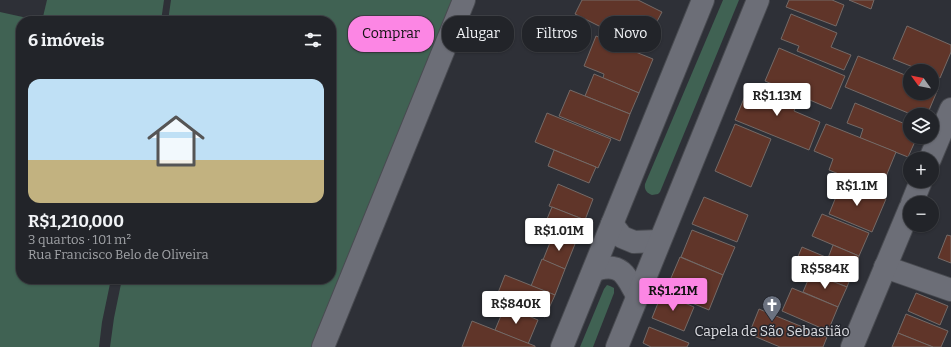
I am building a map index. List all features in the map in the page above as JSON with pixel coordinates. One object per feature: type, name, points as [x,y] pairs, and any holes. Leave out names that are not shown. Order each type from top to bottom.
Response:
[{"type":"street","points":[[323,347],[464,0]]},
{"type":"street","points":[[562,347],[703,0]]},
{"type":"street","points":[[617,347],[758,0]]},
{"type":"street","points":[[933,152],[951,109]]},
{"type":"street","points":[[612,224],[622,237],[634,242],[659,241]]},
{"type":"street","points":[[852,347],[903,225]]},
{"type":"street","points":[[594,270],[602,268],[620,270],[628,278],[637,295]]},
{"type":"street","points":[[885,268],[951,290]]},
{"type":"green space","points":[[47,0],[164,0],[162,16],[43,16]]},
{"type":"green space","points":[[171,0],[456,0],[450,16],[442,16],[442,39],[333,347],[110,347],[121,284],[336,284],[336,16],[169,16]]},
{"type":"green space","points":[[723,0],[739,0],[660,192],[652,195],[646,191],[645,184]]},
{"type":"green space","points":[[0,12],[18,16],[16,16],[16,284],[110,284],[102,322],[99,347],[0,347]]},
{"type":"green space","points":[[607,285],[614,288],[614,293],[593,347],[580,347],[604,289]]},
{"type":"building","points":[[582,0],[638,0],[662,12],[660,16],[599,16],[599,26],[591,22],[591,16],[579,16],[575,14]]},
{"type":"building","points":[[789,0],[832,0],[844,5],[836,26],[786,7]]},
{"type":"building","points":[[849,0],[874,0],[871,9]]},
{"type":"building","points":[[791,14],[837,33],[831,47],[851,55],[844,70],[797,51],[799,46],[781,39]]},
{"type":"building","points":[[907,26],[951,45],[951,52],[940,78],[939,64],[906,64],[893,59]]},
{"type":"building","points":[[596,36],[599,37],[599,52],[636,52],[653,59],[639,93],[603,78],[604,74],[584,66],[590,52],[591,52]]},
{"type":"building","points":[[779,48],[845,76],[831,109],[765,81]]},
{"type":"building","points":[[858,56],[903,74],[903,100],[933,100],[930,108],[903,108],[903,111],[845,87]]},
{"type":"building","points":[[594,74],[639,93],[630,114],[585,96]]},
{"type":"building","points":[[750,84],[797,103],[794,111],[820,122],[809,150],[735,120]]},
{"type":"building","points":[[570,90],[630,114],[620,141],[559,116]]},
{"type":"building","points":[[855,103],[903,123],[903,144],[914,144],[910,152],[903,152],[903,155],[860,138],[863,129],[847,123]]},
{"type":"building","points":[[547,113],[611,139],[598,168],[535,142]]},
{"type":"building","points":[[735,124],[771,139],[751,187],[715,171]]},
{"type":"building","points":[[826,124],[896,152],[880,191],[829,170],[833,159],[814,151]]},
{"type":"building","points":[[554,150],[596,167],[589,183],[548,166]]},
{"type":"building","points":[[842,182],[886,199],[872,232],[829,214]]},
{"type":"building","points":[[558,184],[593,199],[585,220],[549,206]]},
{"type":"building","points":[[704,197],[748,215],[737,242],[692,224]]},
{"type":"building","points":[[552,207],[585,220],[575,244],[542,231]]},
{"type":"building","points":[[822,214],[869,233],[859,256],[812,236]]},
{"type":"building","points":[[692,230],[735,247],[723,275],[681,257]]},
{"type":"building","points":[[553,235],[575,244],[565,269],[543,260]]},
{"type":"building","points":[[947,235],[951,236],[951,263],[938,258]]},
{"type":"building","points":[[833,245],[859,256],[854,269],[828,258]]},
{"type":"building","points":[[802,247],[854,269],[847,287],[794,266]]},
{"type":"building","points":[[680,257],[723,275],[709,310],[665,292]]},
{"type":"building","points":[[542,259],[565,269],[555,295],[531,286]]},
{"type":"building","points":[[811,273],[847,287],[838,307],[803,292]]},
{"type":"building","points":[[505,275],[555,295],[545,317],[496,298]]},
{"type":"building","points":[[792,288],[838,307],[828,331],[782,311]]},
{"type":"building","points":[[662,293],[694,307],[684,331],[652,318]]},
{"type":"building","points":[[916,293],[948,306],[940,325],[908,311]]},
{"type":"building","points":[[505,306],[538,320],[528,344],[495,330]]},
{"type":"building","name":"Capela de São Sebastião","points":[[759,309],[827,337],[823,347],[780,347],[749,334]]},
{"type":"building","points":[[906,314],[948,331],[941,347],[933,347],[898,333]]},
{"type":"building","points":[[472,321],[535,346],[535,347],[462,347]]},
{"type":"building","points":[[649,327],[689,343],[687,347],[651,347],[643,343]]},
{"type":"building","points":[[898,333],[933,347],[892,347]]},
{"type":"place","name":"Capela de São Sebastião","points":[[772,322]]}]
